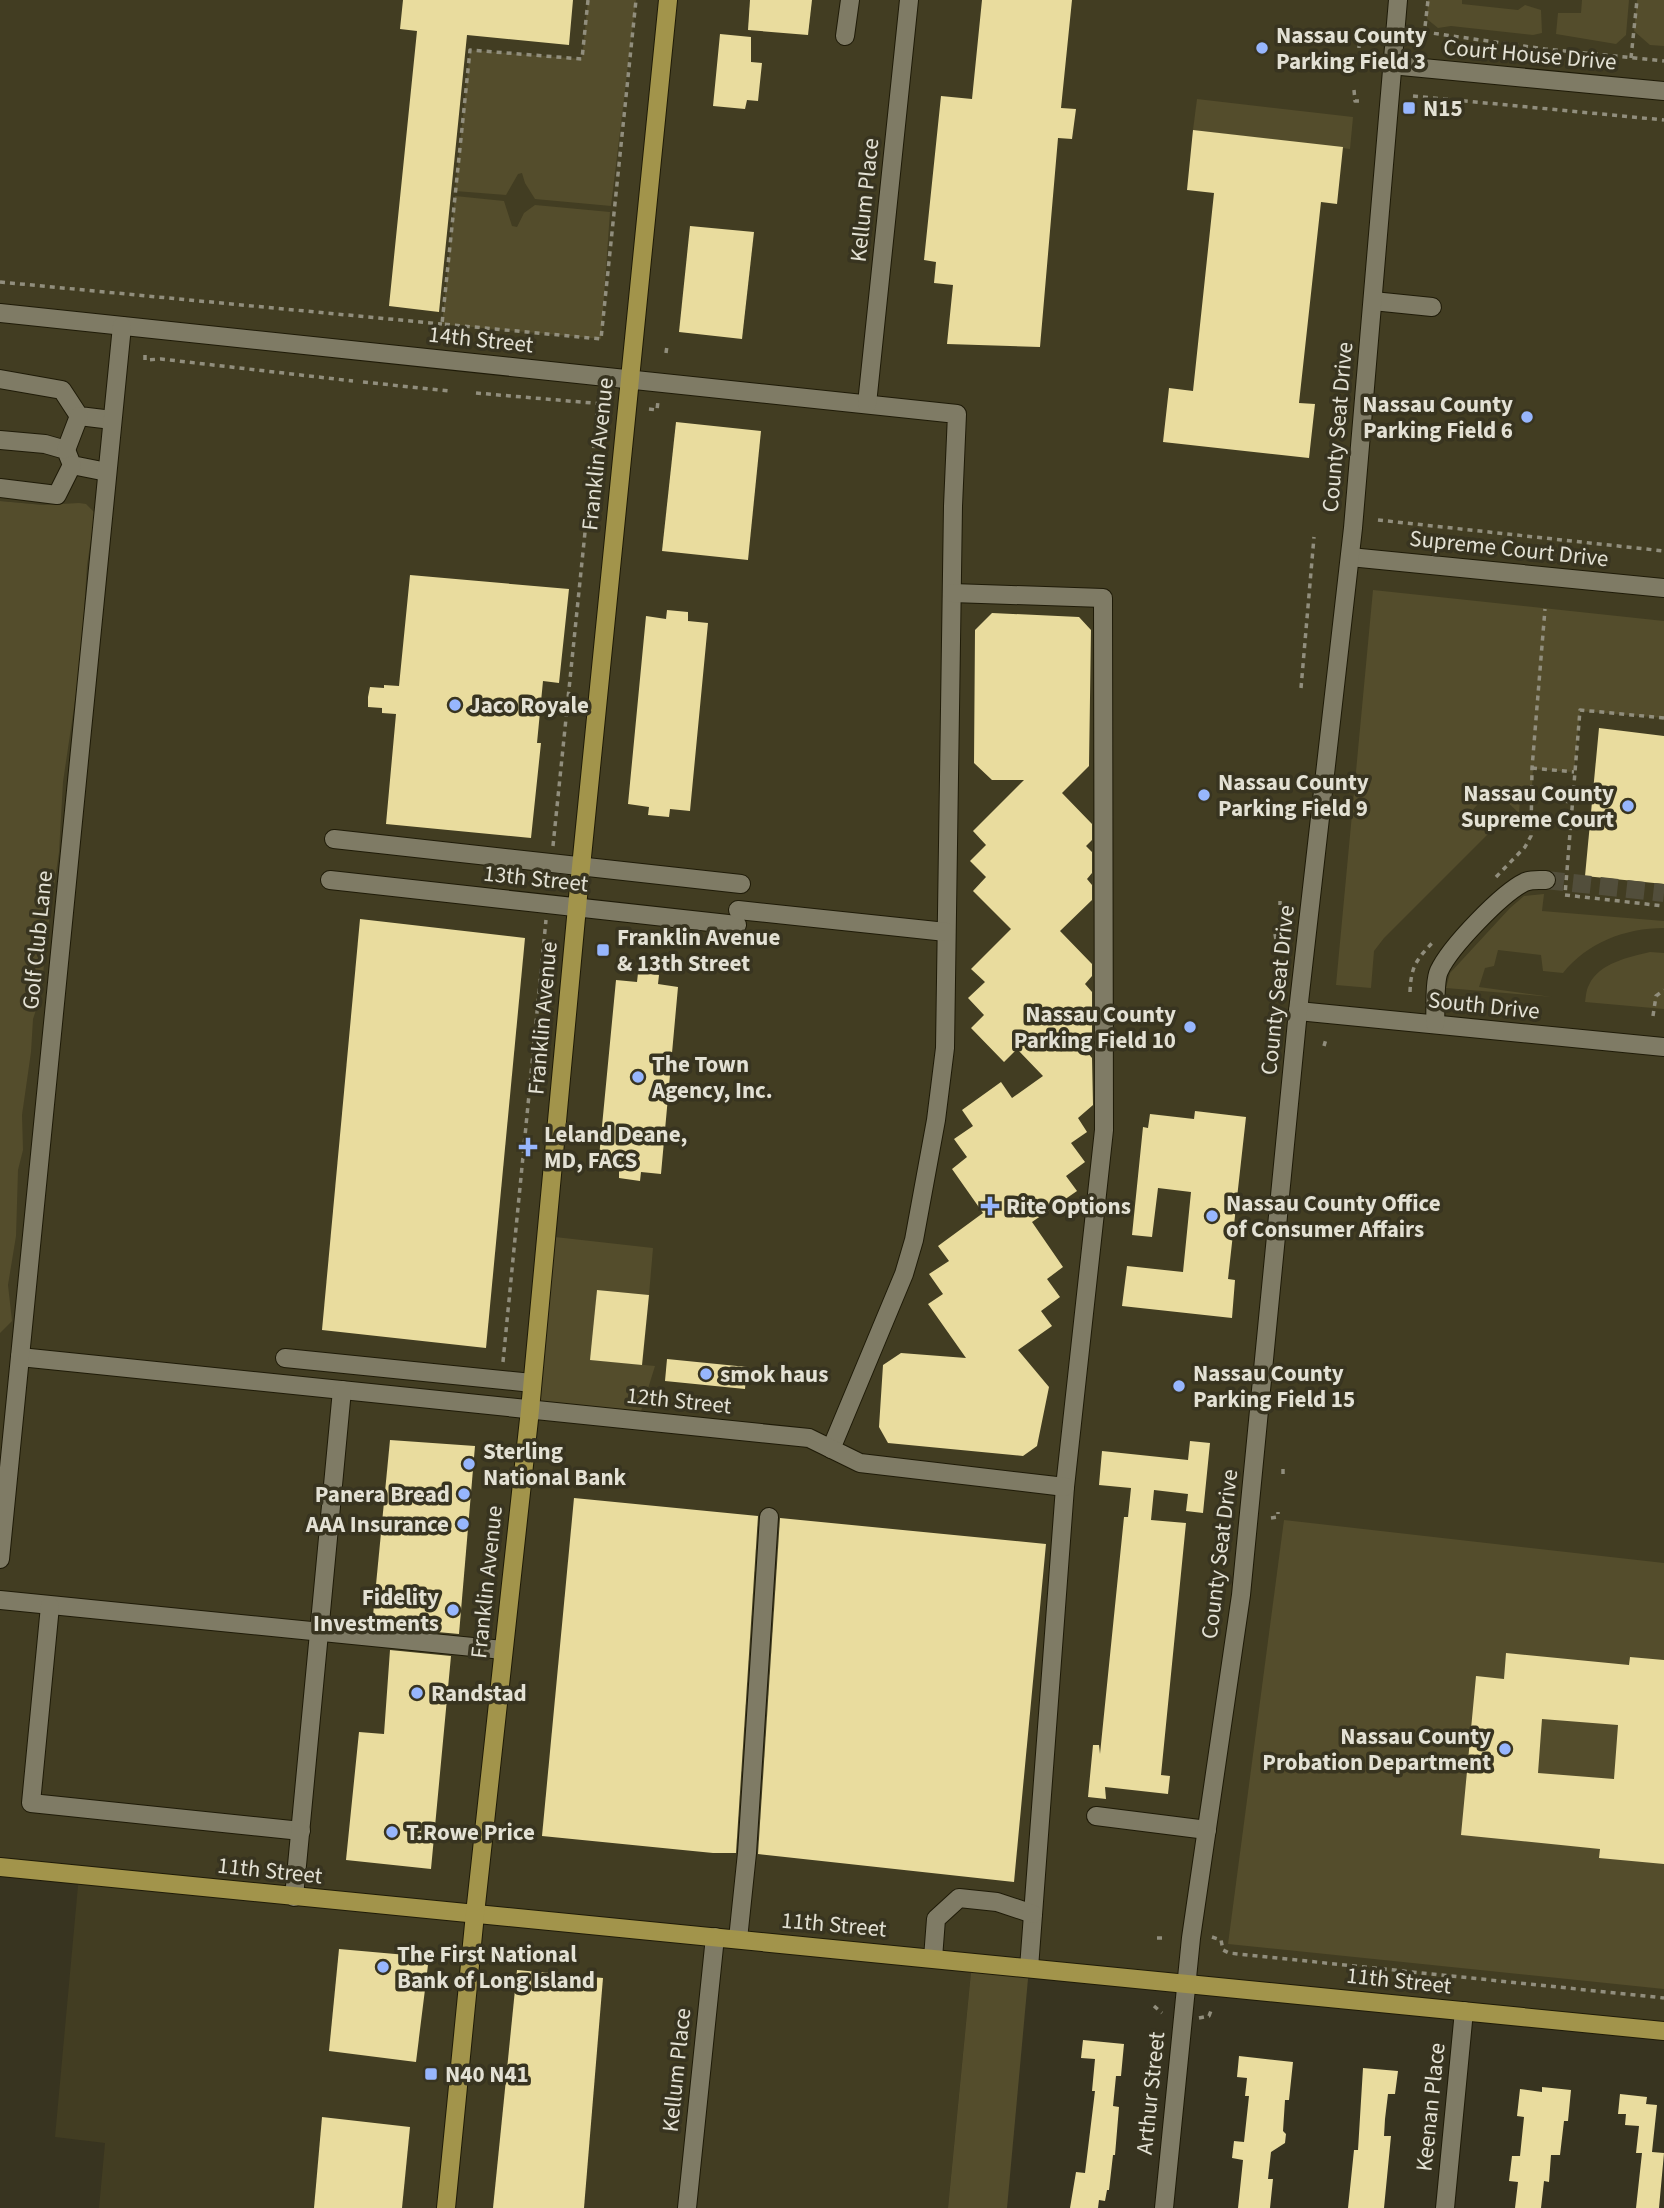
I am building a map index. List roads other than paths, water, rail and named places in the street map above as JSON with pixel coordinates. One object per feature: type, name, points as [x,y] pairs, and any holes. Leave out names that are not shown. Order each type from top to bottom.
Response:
[{"type":"main road","name":"Franklin Avenue","points":[[446,2208],[530,1410],[581,865],[668,0]]},
{"type":"main road","name":"11th Street","points":[[0,1867],[1664,2031]]},
{"type":"street","points":[[845,36],[850,0]]},
{"type":"street","name":"Kellum Place","points":[[867,404],[909,0]]},
{"type":"street","name":"County Seat Drive","points":[[1186,1983],[1241,1595],[1298,1011],[1350,557],[1398,0]]},
{"type":"street","name":"Court House Drive","points":[[1391,65],[1664,91]]},
{"type":"street","points":[[1373,301],[1432,307]]},
{"type":"street","name":"14th Street","points":[[0,313],[957,414],[952,593]]},
{"type":"street","name":"Golf Club Lane","points":[[0,1559],[122,326]]},
{"type":"street","points":[[0,379],[62,390],[79,416],[57,495],[0,488]]},
{"type":"street","points":[[79,416],[112,420]]},
{"type":"street","points":[[0,440],[44,444],[69,458],[107,472]]},
{"type":"street","name":"Supreme Court Drive","points":[[1350,557],[1664,588]]},
{"type":"street","points":[[831,1449],[904,1274],[914,1240],[936,1120],[945,1048],[952,593],[1103,598],[1104,1130],[1065,1487],[1029,1968]]},
{"type":"street","points":[[334,839],[741,884]]},
{"type":"street","name":"13th Street","points":[[330,880],[577,907],[946,932]]},
{"type":"street","points":[[1435,1024],[1438,972],[1462,940],[1500,899],[1516,887],[1529,880],[1546,880]]},
{"type":"street","name":"South Drive","points":[[1298,1011],[1664,1047]]},
{"type":"street","name":"12th Street","points":[[20,1357],[809,1438],[860,1463],[1065,1487]]},
{"type":"street","points":[[285,1358],[532,1383]]},
{"type":"street","points":[[294,1897],[342,1390]]},
{"type":"street","points":[[738,1939],[747,1853],[769,1517]]},
{"type":"street","points":[[0,1600],[503,1650]]},
{"type":"street","points":[[50,1606],[31,1803],[300,1831]]},
{"type":"street","points":[[1096,1816],[1207,1830]]},
{"type":"street","points":[[933,1958],[936,1919],[959,1898],[997,1902],[1033,1914]]},
{"type":"street","name":"Kellum Place","points":[[687,2208],[715,1937]]},
{"type":"street","name":"Arthur Street","points":[[1164,2208],[1186,1983]]},
{"type":"street","name":"Keenan Place","points":[[1445,2208],[1464,2011]]},
{"type":"tunnel","points":[[1546,880],[1664,893]]},
{"type":"place","name":"Nassau County Parking Field 3","points":[[1262,48]]},
{"type":"place","name":"N15","points":[[1409,108]]},
{"type":"place","name":"Nassau County Parking Field 6","points":[[1527,417]]},
{"type":"place","name":"Jaco Royale","points":[[455,705]]},
{"type":"place","name":"Nassau County Parking Field 9","points":[[1204,795]]},
{"type":"place","name":"Nassau County Supreme Court","points":[[1628,806]]},
{"type":"place","name":"Franklin Avenue & 13th Street","points":[[603,950]]},
{"type":"place","name":"Nassau County Parking Field 10","points":[[1190,1027]]},
{"type":"place","name":"The Town Agency, Inc.","points":[[638,1077]]},
{"type":"place","name":"Leland Deane, MD, FACS","points":[[528,1147]]},
{"type":"place","name":"Rite Options","points":[[990,1206]]},
{"type":"place","name":"Nassau County Office of Consumer Affairs","points":[[1212,1216]]},
{"type":"place","name":"smok haus","points":[[706,1374]]},
{"type":"place","name":"Nassau County Parking Field 15","points":[[1179,1386]]},
{"type":"place","name":"Sterling National Bank","points":[[469,1464]]},
{"type":"place","name":"Panera Bread","points":[[464,1494]]},
{"type":"place","name":"AAA Insurance","points":[[463,1524]]},
{"type":"place","name":"Fidelity Investments","points":[[453,1610]]},
{"type":"place","name":"Randstad","points":[[417,1693]]},
{"type":"place","name":"Nassau County Probation Department","points":[[1505,1749]]},
{"type":"place","name":"T.Rowe Price","points":[[392,1832]]},
{"type":"place","name":"The First National Bank of Long Island","points":[[383,1967]]},
{"type":"place","name":"N40 N41","points":[[431,2074]]}]
